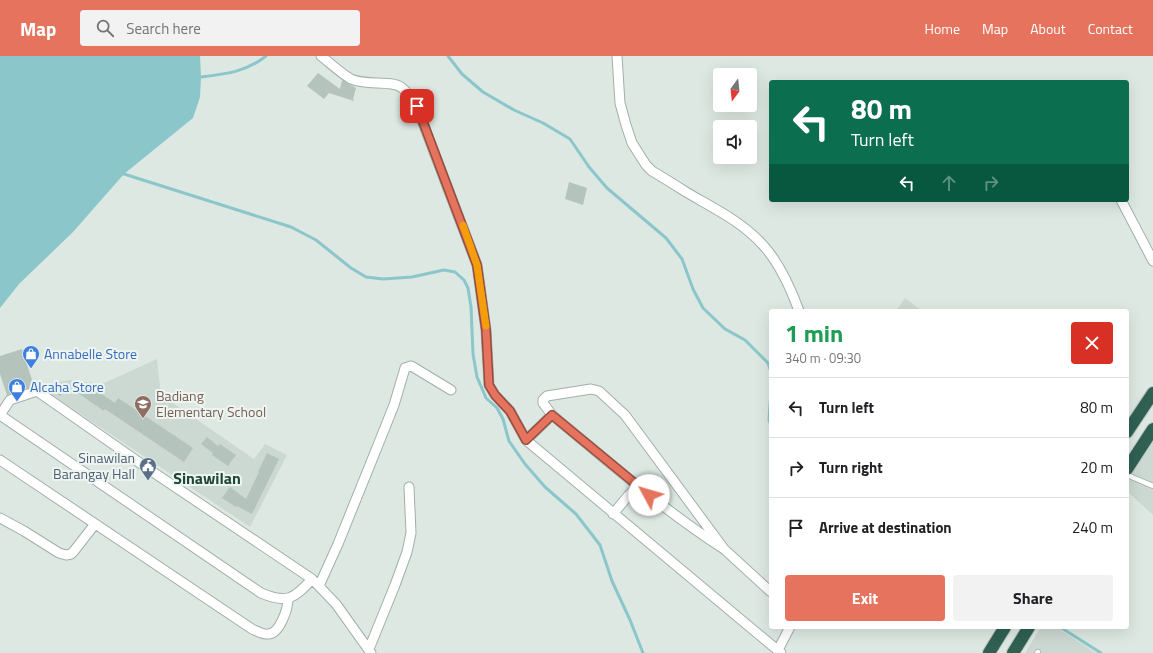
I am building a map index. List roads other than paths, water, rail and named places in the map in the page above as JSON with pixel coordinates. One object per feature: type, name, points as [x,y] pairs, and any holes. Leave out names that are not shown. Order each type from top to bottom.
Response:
[{"type":"highway","points":[[1129,429],[1153,393]]},
{"type":"highway","points":[[1129,466],[1153,429]]},
{"type":"highway","points":[[989,653],[1004,629]]},
{"type":"highway","points":[[1013,653],[1028,629]]},
{"type":"street","points":[[321,56],[352,79],[365,83],[395,85],[401,88],[409,95],[417,106],[477,265],[486,330],[489,385],[495,395],[510,411],[526,440],[780,652],[789,629]]},
{"type":"street","points":[[617,56],[620,103],[632,143],[646,165],[652,171],[721,212],[748,231],[763,245],[783,277],[798,309]]},
{"type":"street","points":[[1121,202],[1153,261]]},
{"type":"street","points":[[319,586],[338,544],[394,405],[405,368],[411,366],[451,390]]},
{"type":"street","points":[[724,549],[624,415],[599,391],[587,389],[547,396],[543,400],[543,403],[552,415],[694,530],[724,549],[769,590]]},
{"type":"street","points":[[312,579],[303,590],[288,599],[270,597],[261,593],[1,417],[10,400],[37,391],[147,468],[312,579],[336,604],[370,651]]},
{"type":"street","points":[[526,440],[552,415]]},
{"type":"street","points":[[0,460],[252,629],[262,634],[271,634],[276,630],[286,612],[288,599]]},
{"type":"street","points":[[614,514],[638,486]]},
{"type":"street","points":[[370,651],[407,552],[411,533],[409,487]]},
{"type":"street","points":[[0,518],[58,553],[66,555],[71,554],[74,551],[95,524]]},
{"type":"lane","points":[[1129,476],[1153,486]]},
{"type":"water","points":[[0,56],[200,56],[201,77],[200,97],[193,118],[124,174],[73,232],[19,284],[0,308]]},
{"type":"waterway","points":[[201,77],[243,69],[251,66],[266,56]]},
{"type":"waterway","points":[[448,56],[462,74],[483,92],[514,110],[543,123],[570,139],[589,167],[607,188],[666,238],[682,259],[693,289],[703,308],[725,329],[745,340],[768,363],[769,366]]},
{"type":"waterway","points":[[124,174],[291,227],[316,240],[351,268],[366,277],[383,279],[412,277],[444,270],[455,272],[464,280],[468,288],[471,307],[473,354],[477,377],[486,398],[497,408],[503,419],[509,441],[525,464],[545,487],[576,514],[600,545],[612,581],[643,653]]},
{"type":"waterway","points":[[1063,629],[1101,653]]},
{"type":"place","name":"Annabelle Store","points":[[31,369]]},
{"type":"place","name":"Alcaha Store","points":[[17,402]]},
{"type":"place","name":"Badiang Elementary School","points":[[143,419]]},
{"type":"place","name":"Sinawilan Barangay Hall","points":[[148,481]]},
{"type":"district","name":"Sinawilan","points":[[207,478]]}]
